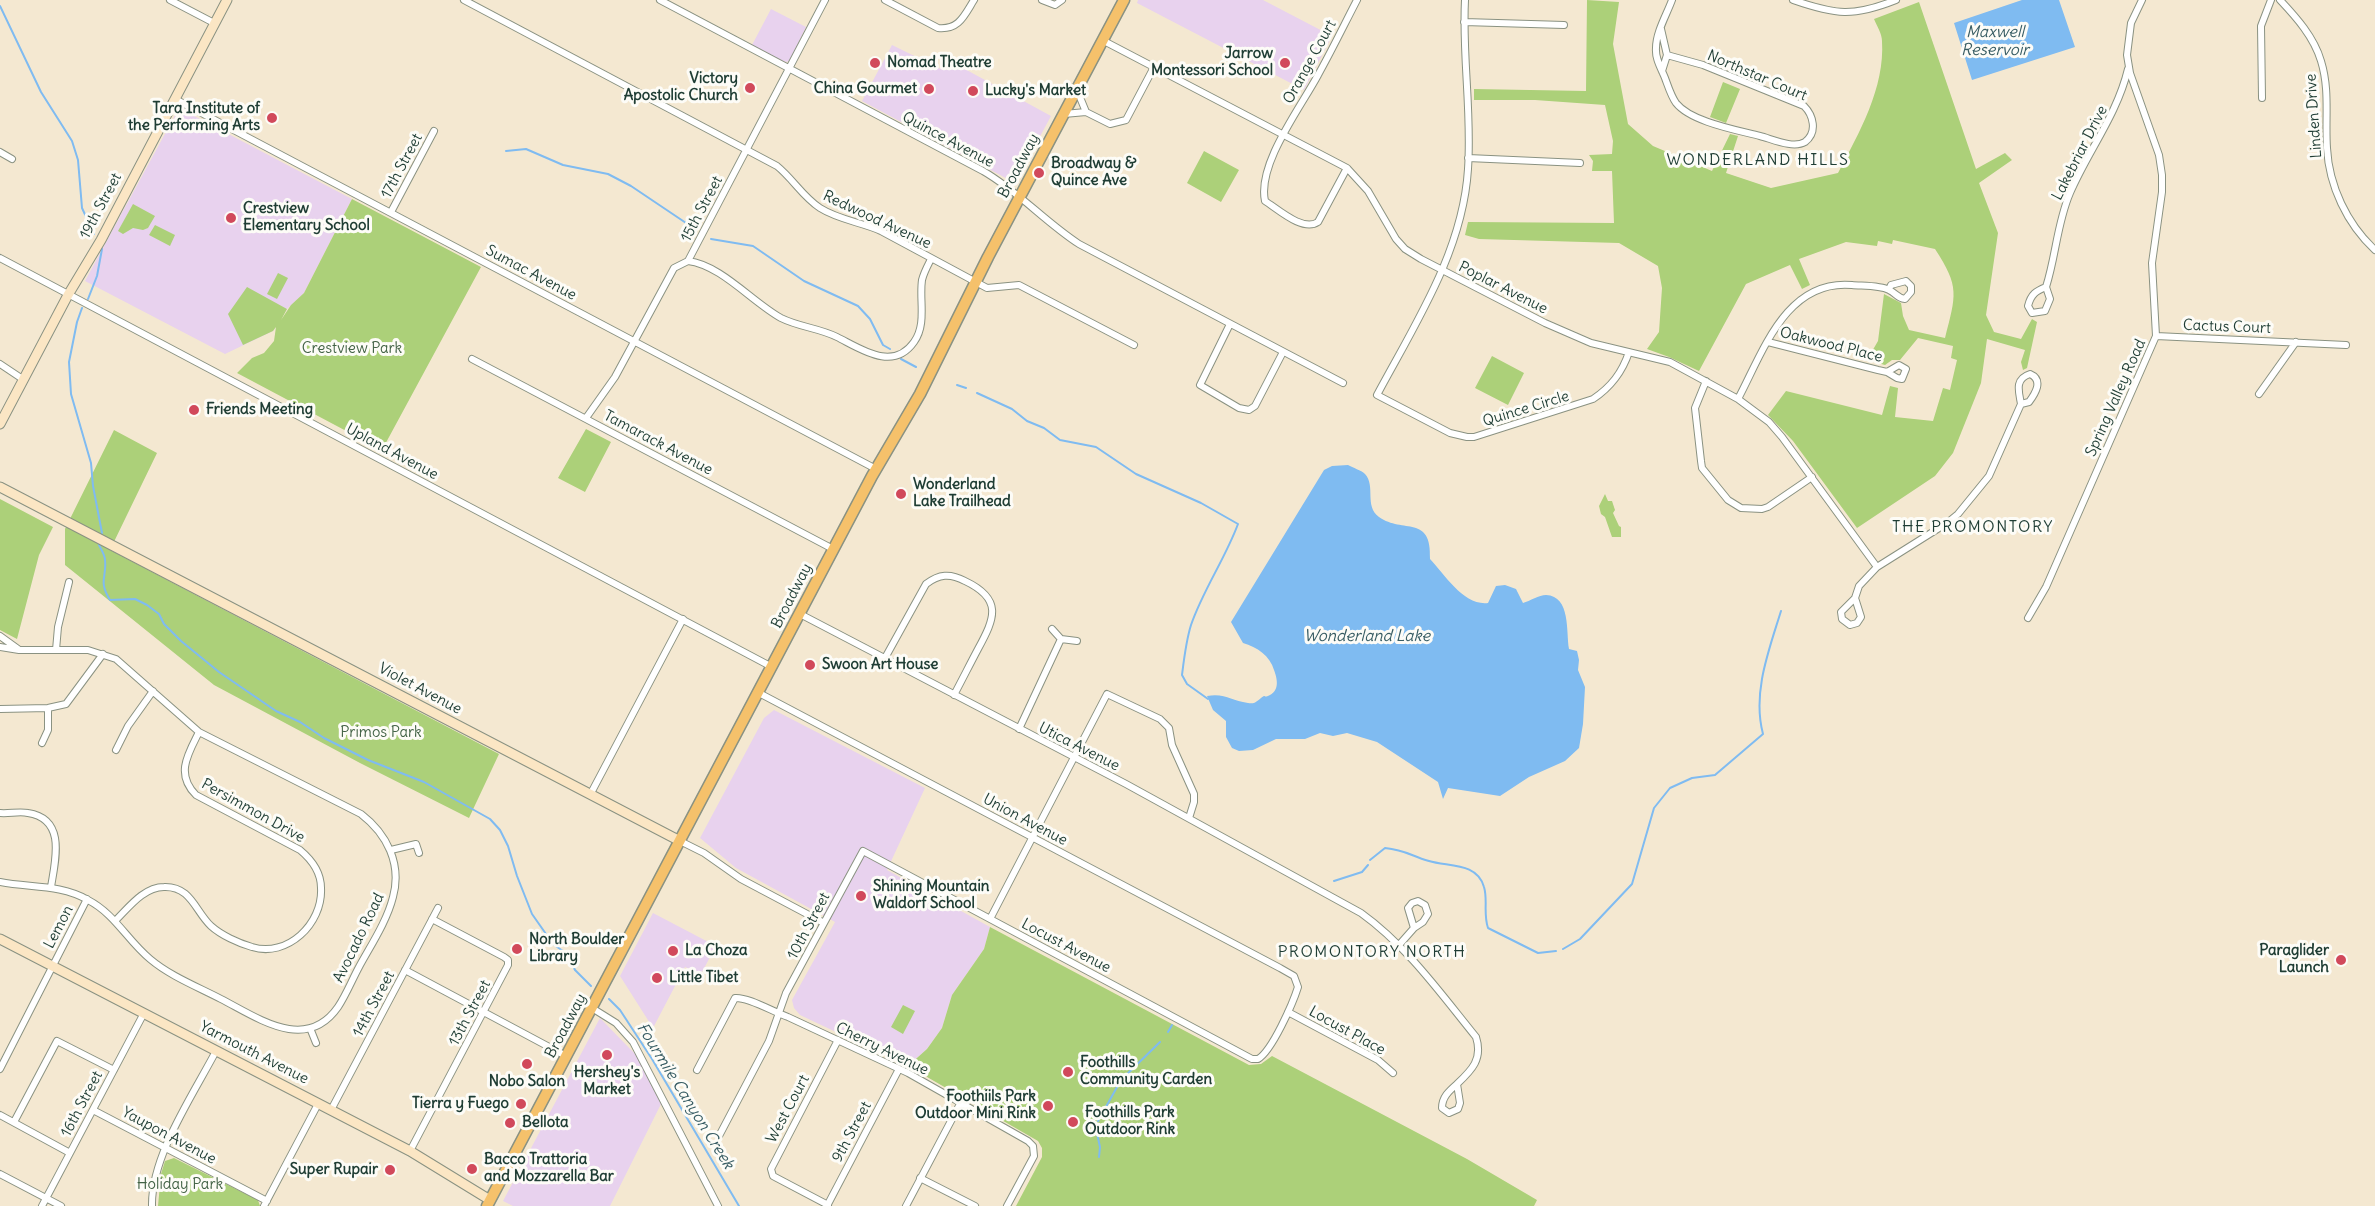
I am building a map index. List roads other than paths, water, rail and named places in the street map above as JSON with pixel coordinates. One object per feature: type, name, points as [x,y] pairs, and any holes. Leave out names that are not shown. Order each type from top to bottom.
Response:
[{"type":"main road","name":"Broadway","points":[[489,1203],[833,549],[925,385],[975,282],[1124,0]]},
{"type":"street","points":[[170,0],[214,23]]},
{"type":"street","name":"19th Street","points":[[0,424],[227,0]]},
{"type":"street","name":"Redwood Avenue","points":[[464,0],[747,150],[786,173],[810,201],[821,209],[848,222],[869,226],[975,282],[994,289],[1013,284],[1019,285],[1134,345]]},
{"type":"street","name":"Quince Avenue","points":[[660,0],[983,171],[1046,222],[1079,244],[1343,383]]},
{"type":"street","name":"15th Street","points":[[586,418],[605,393],[674,268],[688,261],[825,0]]},
{"type":"street","points":[[885,0],[938,28],[947,29],[958,24],[974,0]]},
{"type":"street","points":[[1042,0],[1055,5],[1062,0]]},
{"type":"street","name":"Orange Court","points":[[1347,168],[1318,222],[1313,225],[1305,225],[1265,201],[1263,192],[1271,163],[1283,134],[1317,77],[1357,0]]},
{"type":"street","points":[[1441,269],[1458,228],[1468,159],[1465,0]]},
{"type":"street","name":"Northstar Court","points":[[1667,55],[1703,65],[1804,106],[1812,114],[1814,120],[1809,135],[1804,142],[1793,145],[1695,117],[1683,111],[1675,101],[1658,64],[1656,48],[1672,0]]},
{"type":"street","points":[[1793,0],[1831,12],[1845,13],[1864,12],[1892,1]]},
{"type":"street","name":"Spring Valley Road","points":[[2028,618],[2046,587],[2156,336],[2152,263],[2162,192],[2162,175],[2160,155],[2128,65],[2127,41],[2132,22],[2142,0]]},
{"type":"street","points":[[2262,98],[2261,26],[2271,0]]},
{"type":"street","name":"Linden Drive","points":[[2280,0],[2313,42],[2321,61],[2327,97],[2327,148],[2332,179],[2350,220],[2375,250]]},
{"type":"street","points":[[1464,22],[1564,25]]},
{"type":"street","points":[[1661,29],[1667,55],[1662,71]]},
{"type":"street","name":"Poplar Avenue","points":[[1102,40],[1347,168],[1368,191],[1405,249],[1545,324],[1591,343],[1670,362],[1738,399],[1769,422],[1877,567]]},
{"type":"street","name":"Lakebriar Drive","points":[[2046,287],[2030,298],[2028,306],[2032,313],[2045,311],[2050,298],[2046,287],[2064,209],[2117,105],[2128,65]]},
{"type":"street","points":[[1063,114],[1086,112],[1110,124],[1126,120],[1154,67]]},
{"type":"street","points":[[1077,89],[1086,112]]},
{"type":"street","name":"Sumac Avenue","points":[[175,99],[876,469]]},
{"type":"street","name":"17th Street","points":[[391,212],[434,131]]},
{"type":"street","points":[[0,152],[12,159]]},
{"type":"street","points":[[1468,159],[1580,163]]},
{"type":"street","name":"Upland Avenue","points":[[0,258],[772,667]]},
{"type":"street","points":[[688,261],[699,263],[736,284],[763,307],[782,318],[800,326],[833,335],[873,355],[882,357],[901,353],[908,348],[918,334],[922,280],[931,259]]},
{"type":"street","name":"Quince Circle","points":[[1441,269],[1423,310],[1377,395],[1450,433],[1474,437],[1593,399],[1604,392],[1616,379],[1629,352]]},
{"type":"street","points":[[1738,399],[1781,318],[1791,307],[1812,292],[1836,285],[1889,289]]},
{"type":"street","points":[[1230,324],[1200,385],[1239,408],[1249,410],[1255,406],[1283,352]]},
{"type":"street","name":"Cactus Court","points":[[2156,336],[2346,345]]},
{"type":"street","name":"Oakwood Place","points":[[1768,342],[1887,372]]},
{"type":"street","points":[[2259,394],[2296,342]]},
{"type":"street","name":"Tamarack Avenue","points":[[472,359],[833,549]]},
{"type":"street","points":[[0,364],[24,380]]},
{"type":"street","points":[[1855,598],[1859,586],[1877,567],[1947,523],[1989,476],[2021,404],[2019,382],[2022,377],[2030,374],[2037,381],[2037,388],[2029,402],[2021,404]]},
{"type":"street","points":[[1706,381],[1695,408],[1702,468],[1728,500],[1741,508],[1762,509],[1812,477]]},
{"type":"street","name":"Violet Avenue","points":[[0,487],[704,853],[741,879],[824,923]]},
{"type":"street","points":[[885,658],[926,584],[945,575],[956,576],[979,588],[990,600],[991,625],[954,695]]},
{"type":"street","points":[[56,650],[58,627],[69,582]]},
{"type":"street","name":"Utica Avenue","points":[[800,614],[1189,818],[1346,905],[1380,927],[1399,945]]},
{"type":"street","points":[[590,795],[683,619]]},
{"type":"street","points":[[1052,629],[1061,639],[1077,641]]},
{"type":"street","points":[[0,636],[19,650]]},
{"type":"street","points":[[1019,729],[1061,639]]},
{"type":"street","name":"Avocado Road","points":[[0,647],[19,650],[88,650],[120,662],[199,732],[361,814],[380,831],[391,850],[396,879],[391,904],[339,1006],[330,1017],[310,1028]]},
{"type":"street","points":[[0,709],[59,707],[71,699],[103,654]]},
{"type":"street","points":[[116,750],[128,726],[153,691]]},
{"type":"street","name":"Union Avenue","points":[[759,693],[1294,976],[1298,983],[1288,1012]]},
{"type":"street","points":[[990,919],[1107,694],[1160,719],[1169,728],[1173,745],[1194,794],[1189,818]]},
{"type":"street","points":[[42,743],[48,730],[48,708]]},
{"type":"street","name":"Persimmon Drive","points":[[116,920],[144,893],[164,887],[175,889],[191,898],[202,916],[218,931],[250,947],[272,949],[300,936],[318,908],[321,898],[320,877],[308,856],[196,795],[190,789],[184,774],[184,766],[199,732]]},
{"type":"street","points":[[0,813],[36,815],[50,826],[56,836],[57,847],[51,887]]},
{"type":"street","points":[[391,850],[416,844],[419,853]]},
{"type":"street","name":"Locust Avenue","points":[[863,851],[1252,1059],[1258,1059],[1265,1053],[1288,1012]]},
{"type":"street","name":"10th Street","points":[[719,1136],[769,1041],[786,993],[863,851]]},
{"type":"street","points":[[0,882],[33,889],[51,887],[87,899],[116,920],[135,945],[163,969],[273,1026],[298,1030],[310,1028],[316,1043]]},
{"type":"street","name":"Lemon","points":[[53,966],[87,899]]},
{"type":"street","name":"14th Street","points":[[331,1110],[438,908]]},
{"type":"street","name":"13th Street","points":[[410,1151],[508,966],[507,960],[432,920]]},
{"type":"street","points":[[1414,928],[1399,945],[1476,1037],[1479,1045],[1476,1064],[1457,1084]]},
{"type":"street","name":"Yarmouth Avenue","points":[[0,939],[410,1151],[489,1203]]},
{"type":"street","points":[[0,1069],[2,1060],[53,966]]},
{"type":"street","points":[[405,970],[566,1056]]},
{"type":"street","name":"Cherry Avenue","points":[[697,1070],[735,998],[742,998],[780,1014],[899,1069],[1028,1141],[1033,1146],[1034,1156],[1007,1206]]},
{"type":"street","points":[[592,1008],[616,1023],[633,1042],[718,1206]]},
{"type":"street","name":"Locust Place","points":[[1288,1012],[1378,1060],[1393,1073]]},
{"type":"street","name":"16th Street","points":[[42,1206],[144,1013]]},
{"type":"street","name":"West Court","points":[[827,1206],[771,1173],[772,1165],[838,1040]]},
{"type":"street","points":[[14,1122],[57,1041],[114,1070]]},
{"type":"street","points":[[152,1206],[156,1176],[166,1148],[216,1051]]},
{"type":"street","name":"9th Street","points":[[827,1206],[899,1069]]},
{"type":"street","points":[[906,1206],[961,1102]]},
{"type":"street","points":[[265,1203],[318,1104]]},
{"type":"street","name":"Yaupon Avenue","points":[[93,1110],[265,1203]]},
{"type":"street","points":[[0,1115],[70,1153]]},
{"type":"street","points":[[0,1174],[61,1206]]},
{"type":"street","points":[[920,1178],[975,1206]]},
{"type":"water","name":"Maxwell Reservoir","points":[[2022,0],[2059,0],[2075,47],[1972,80],[1954,23]]},
{"type":"water","name":"Wonderland Lake","points":[[1348,465],[1365,474],[1368,479],[1372,507],[1379,517],[1388,522],[1421,530],[1429,545],[1430,559],[1463,595],[1479,603],[1488,603],[1496,586],[1505,585],[1516,589],[1523,603],[1546,595],[1560,601],[1566,616],[1569,649],[1577,651],[1578,670],[1585,687],[1579,748],[1565,761],[1529,777],[1500,796],[1448,788],[1443,799],[1438,782],[1377,742],[1347,733],[1333,736],[1320,733],[1305,739],[1276,739],[1253,750],[1239,751],[1232,748],[1226,737],[1226,721],[1213,710],[1207,696],[1224,696],[1252,703],[1273,693],[1277,684],[1269,660],[1258,650],[1243,643],[1231,622],[1324,470],[1332,466]]},
{"type":"waterway","name":"Fourmile Canyon Creek","points":[[0,6],[41,92],[72,141],[78,160],[82,208],[94,234]]},
{"type":"waterway","points":[[506,151],[526,149],[563,165],[608,174],[631,186],[695,229]]},
{"type":"waterway","points":[[711,239],[753,246],[804,281],[858,306],[870,319],[883,345],[890,349]]},
{"type":"waterway","name":"Fourmile Canyon Creek","points":[[88,299],[97,276],[102,249]]},
{"type":"waterway","name":"Fourmile Canyon Creek","points":[[82,308],[69,362],[71,394],[91,463],[102,533]]},
{"type":"waterway","points":[[901,359],[916,367]]},
{"type":"waterway","points":[[957,385],[966,388]]},
{"type":"waterway","points":[[977,393],[1012,409],[1027,421],[1044,428],[1060,440],[1096,447],[1136,474],[1201,503],[1238,524],[1196,612],[1185,650],[1182,675],[1187,684],[1208,699]]},
{"type":"waterway","name":"Fourmile Canyon Creek","points":[[99,545],[105,558],[104,588],[110,600],[135,599],[147,605],[159,614],[164,624],[181,641],[219,672],[276,711],[368,760],[424,782],[490,819],[500,830],[508,846],[532,914],[553,944],[567,954],[575,970],[591,986]]},
{"type":"waterway","points":[[1563,949],[1580,939],[1632,884],[1654,808],[1670,788],[1692,778],[1715,775],[1763,734],[1759,703],[1763,672],[1781,611]]},
{"type":"waterway","points":[[1370,860],[1385,848],[1429,861],[1469,869],[1475,873],[1484,887],[1488,928],[1538,953],[1556,951]]},
{"type":"waterway","points":[[1334,881],[1362,872],[1368,865]]},
{"type":"waterway","name":"Fourmile Canyon Creek","points":[[609,999],[620,1010],[652,1059],[739,1206]]},
{"type":"waterway","points":[[1168,1032],[1172,1025]]},
{"type":"waterway","points":[[1098,1121],[1121,1080],[1160,1042]]},
{"type":"waterway","points":[[1096,1129],[1100,1147],[1099,1157]]},
{"type":"place","name":"Nomad Theatre","points":[[875,63]]},
{"type":"place","name":"Jarrow Montessori School","points":[[1285,63]]},
{"type":"place","name":"Victory Apostolic Church","points":[[750,88]]},
{"type":"place","name":"China Gourmet","points":[[929,89]]},
{"type":"place","name":"Lucky's Market","points":[[973,91]]},
{"type":"place","name":"Tara Institute of the Performing Arts","points":[[272,118]]},
{"type":"place","name":"Broadway & Quince Ave","points":[[1039,173]]},
{"type":"place","name":"Crestview Elementary School","points":[[231,218]]},
{"type":"place","name":"Friends Meeting","points":[[194,410]]},
{"type":"place","name":"Wonderland Lake Trailhead","points":[[901,494]]},
{"type":"place","name":"Swoon Art House","points":[[810,665]]},
{"type":"place","name":"Shining Mountain Waldorf School","points":[[861,896]]},
{"type":"place","name":"North Boulder Library","points":[[517,949]]},
{"type":"place","name":"La Choza","points":[[673,951]]},
{"type":"place","name":"Paraglider Launch","points":[[2341,960]]},
{"type":"place","name":"Little Tibet","points":[[657,978]]},
{"type":"place","name":"Hershey's Market","points":[[607,1055]]},
{"type":"place","name":"Nobo Salon","points":[[527,1064]]},
{"type":"place","name":"Foothills Community Carden","points":[[1068,1072]]},
{"type":"place","name":"Tierra y Fuego","points":[[521,1104]]},
{"type":"place","name":"Foothiils Park Outdoor Mini Rink","points":[[1048,1106]]},
{"type":"place","name":"Foothills Park Outdoor Rink","points":[[1073,1122]]},
{"type":"place","name":"Bellota","points":[[510,1123]]},
{"type":"place","name":"Bacco Trattoria and Mozzarella Bar","points":[[472,1169]]},
{"type":"place","name":"Super Rupair","points":[[390,1170]]},
{"type":"district","name":"WONDERLAND HILLS","points":[[1758,160]]},
{"type":"district","name":"THE PROMONTORY","points":[[1973,527]]},
{"type":"district","name":"PROMONTORY NORTH","points":[[1372,952]]},
{"type":"park label","name":"Crestview Park","points":[[352,349]]},
{"type":"park label","name":"Primos Park","points":[[381,733]]},
{"type":"park label","name":"Holiday Park","points":[[180,1185]]}]
